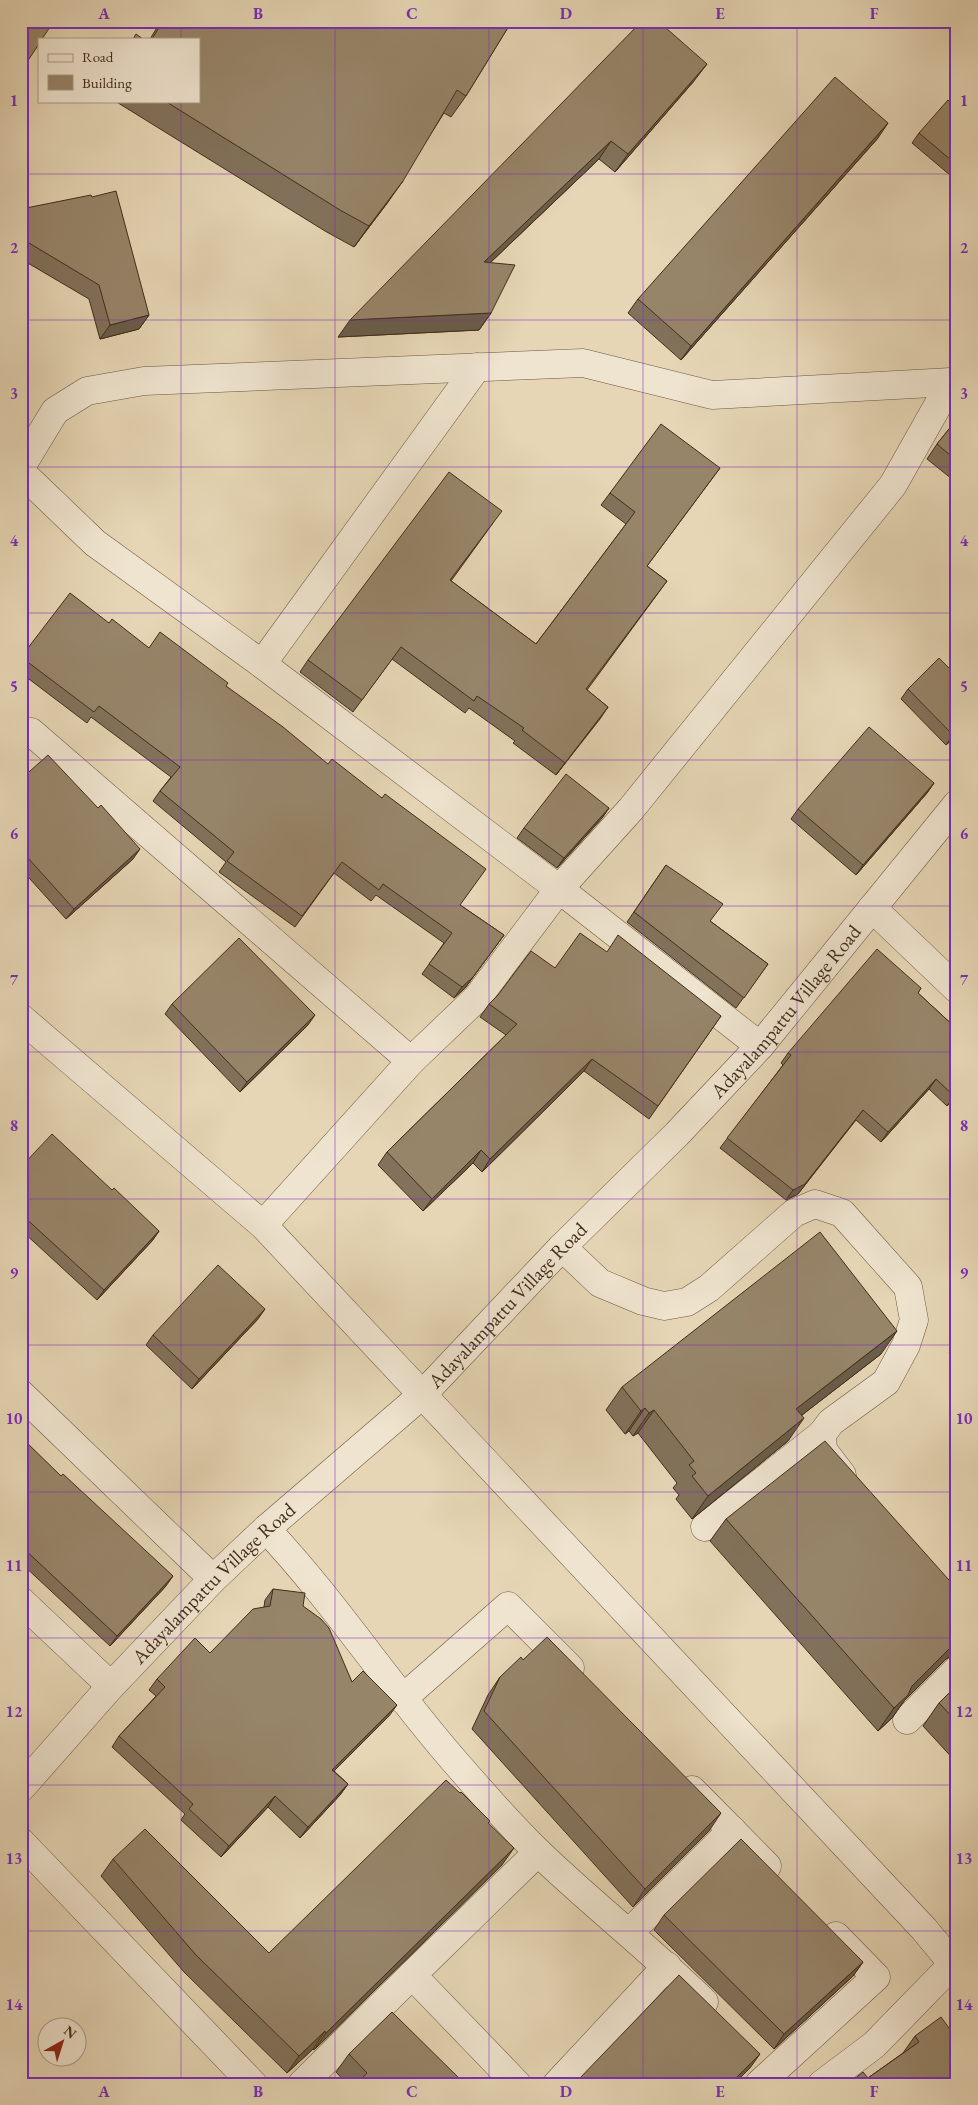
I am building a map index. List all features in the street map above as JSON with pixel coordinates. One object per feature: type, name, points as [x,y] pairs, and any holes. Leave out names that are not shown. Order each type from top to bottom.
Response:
[{"type":"street","points":[[21,467],[55,411],[87,391],[144,381],[583,363],[712,395],[954,382]]},
{"type":"street","points":[[262,664],[477,367]]},
{"type":"street","points":[[263,1225],[411,1061],[477,998],[559,889],[631,809],[893,485],[954,382]]},
{"type":"street","points":[[21,472],[95,543],[262,664],[559,889],[760,1046]]},
{"type":"street","points":[[31,732],[411,1061]]},
{"type":"street","name":"Adayalampattu Village Road","points":[[21,1788],[111,1686],[213,1579],[266,1529],[422,1395],[562,1247],[677,1134],[760,1046],[957,804]]},
{"type":"street","points":[[872,908],[957,989]]},
{"type":"street","points":[[21,1018],[263,1225],[924,1929],[955,1967],[874,2045],[822,2084]]},
{"type":"street","points":[[562,1247],[600,1283],[642,1301],[664,1306],[687,1302],[709,1288],[794,1213],[815,1204],[842,1213],[908,1287],[914,1320],[906,1345],[886,1382],[831,1422],[822,1434],[705,1527]]},
{"type":"street","points":[[21,1394],[213,1579]]},
{"type":"street","points":[[822,1434],[823,1450],[860,1498]]},
{"type":"street","points":[[266,1529],[292,1557],[402,1699],[457,1764],[538,1852],[667,1966],[724,2022]]},
{"type":"street","points":[[21,1601],[111,1686]]},
{"type":"street","points":[[402,1699],[508,1606],[585,1683]]},
{"type":"street","points":[[907,1720],[957,1670]]},
{"type":"street","points":[[676,1774],[787,1886]]},
{"type":"street","points":[[629,1933],[732,1830]]},
{"type":"street","points":[[21,1842],[253,2084]]},
{"type":"street","points":[[302,2084],[538,1852]]},
{"type":"street","points":[[753,2050],[766,2077],[876,1977],[821,1921]]},
{"type":"street","points":[[557,2084],[667,1966]]},
{"type":"street","points":[[412,1975],[517,2084]]},
{"type":"building","points":[[21,21],[54,21],[43,38],[38,38],[38,46],[21,71]]},
{"type":"building","points":[[163,21],[512,21],[466,96],[457,90],[403,181],[369,226],[340,210],[167,102],[200,102],[200,38],[153,38]]},
{"type":"building","points":[[642,21],[658,21],[707,64],[628,154],[611,141],[484,262],[515,265],[491,313],[350,320]]},
{"type":"building","points":[[136,34],[142,38],[134,38]]},
{"type":"building","points":[[835,77],[888,123],[691,346],[638,299]]},
{"type":"building","points":[[948,100],[957,108],[957,165],[919,133]]},
{"type":"building","points":[[116,191],[149,315],[110,325],[99,285],[29,243],[21,245],[21,209]]},
{"type":"building","points":[[957,419],[957,461],[937,444]]},
{"type":"building","points":[[661,424],[720,468],[647,566],[667,581],[586,689],[608,707],[565,763],[522,730],[524,728],[477,696],[474,701],[401,647],[362,700],[308,660],[449,472],[502,511],[450,580],[536,644],[635,512],[610,493]]},
{"type":"building","points":[[70,593],[109,623],[112,619],[149,648],[160,632],[228,683],[226,686],[283,727],[328,764],[332,759],[382,798],[385,794],[486,869],[460,905],[504,935],[473,977],[462,987],[429,964],[452,933],[383,884],[379,890],[342,862],[302,916],[227,861],[234,852],[160,791],[180,767],[99,706],[94,712],[21,657]]},
{"type":"building","points":[[939,658],[957,676],[957,732],[953,735],[908,689]]},
{"type":"building","points":[[869,727],[934,783],[863,865],[798,809]]},
{"type":"building","points":[[48,755],[98,808],[101,805],[140,849],[74,909],[28,858],[21,863],[21,779]]},
{"type":"building","points":[[566,774],[609,808],[564,858],[524,828]]},
{"type":"building","points":[[666,865],[723,904],[710,921],[768,964],[744,998],[634,912]]},
{"type":"building","points":[[580,933],[607,952],[618,935],[721,1016],[658,1106],[592,1059],[490,1159],[481,1150],[432,1199],[387,1152],[517,1024],[489,1004],[531,951],[555,968]]},
{"type":"building","points":[[239,938],[315,1015],[247,1082],[172,1004]]},
{"type":"building","points":[[877,949],[921,988],[918,993],[957,1029],[957,1092],[954,1096],[936,1079],[888,1132],[863,1110],[805,1184],[793,1190],[727,1138],[791,1055],[788,1053]]},
{"type":"building","points":[[52,1134],[112,1190],[114,1188],[159,1231],[104,1290],[21,1214],[21,1167]]},
{"type":"building","points":[[820,1232],[897,1331],[796,1409],[804,1418],[708,1496],[692,1476],[696,1473],[689,1465],[694,1461],[654,1410],[649,1413],[645,1408],[641,1411],[622,1387]]},
{"type":"building","points":[[218,1265],[265,1309],[199,1379],[153,1335]]},
{"type":"building","points":[[21,1437],[61,1476],[63,1474],[173,1576],[117,1636],[21,1546]]},
{"type":"building","points":[[825,1441],[957,1589],[957,1641],[912,1686],[908,1695],[894,1708],[726,1519]]},
{"type":"building","points":[[273,1589],[305,1593],[303,1606],[321,1619],[329,1628],[352,1682],[363,1671],[397,1705],[332,1770],[348,1784],[308,1827],[275,1796],[229,1846],[189,1809],[193,1804],[119,1736],[165,1687],[157,1679],[195,1638],[210,1653],[253,1609],[270,1606]]},
{"type":"building","points":[[547,1637],[721,1813],[645,1889],[484,1711],[500,1677],[521,1657],[523,1660]]},
{"type":"building","points":[[957,1685],[957,1722],[939,1703]]},
{"type":"building","points":[[446,1780],[490,1821],[488,1823],[514,1848],[326,2033],[325,2031],[299,2056],[196,1955],[113,1859],[145,1829],[269,1953]]},
{"type":"building","points":[[741,1839],[863,1962],[784,2034],[664,1915]]},
{"type":"building","points":[[679,1975],[760,2054],[730,2084],[574,2084],[578,2080]]},
{"type":"building","points":[[392,2012],[465,2084],[357,2084],[367,2073],[349,2054]]},
{"type":"building","points":[[941,2017],[957,2039],[957,2084],[848,2084],[863,2072],[868,2078],[919,2042],[915,2036]]}]
